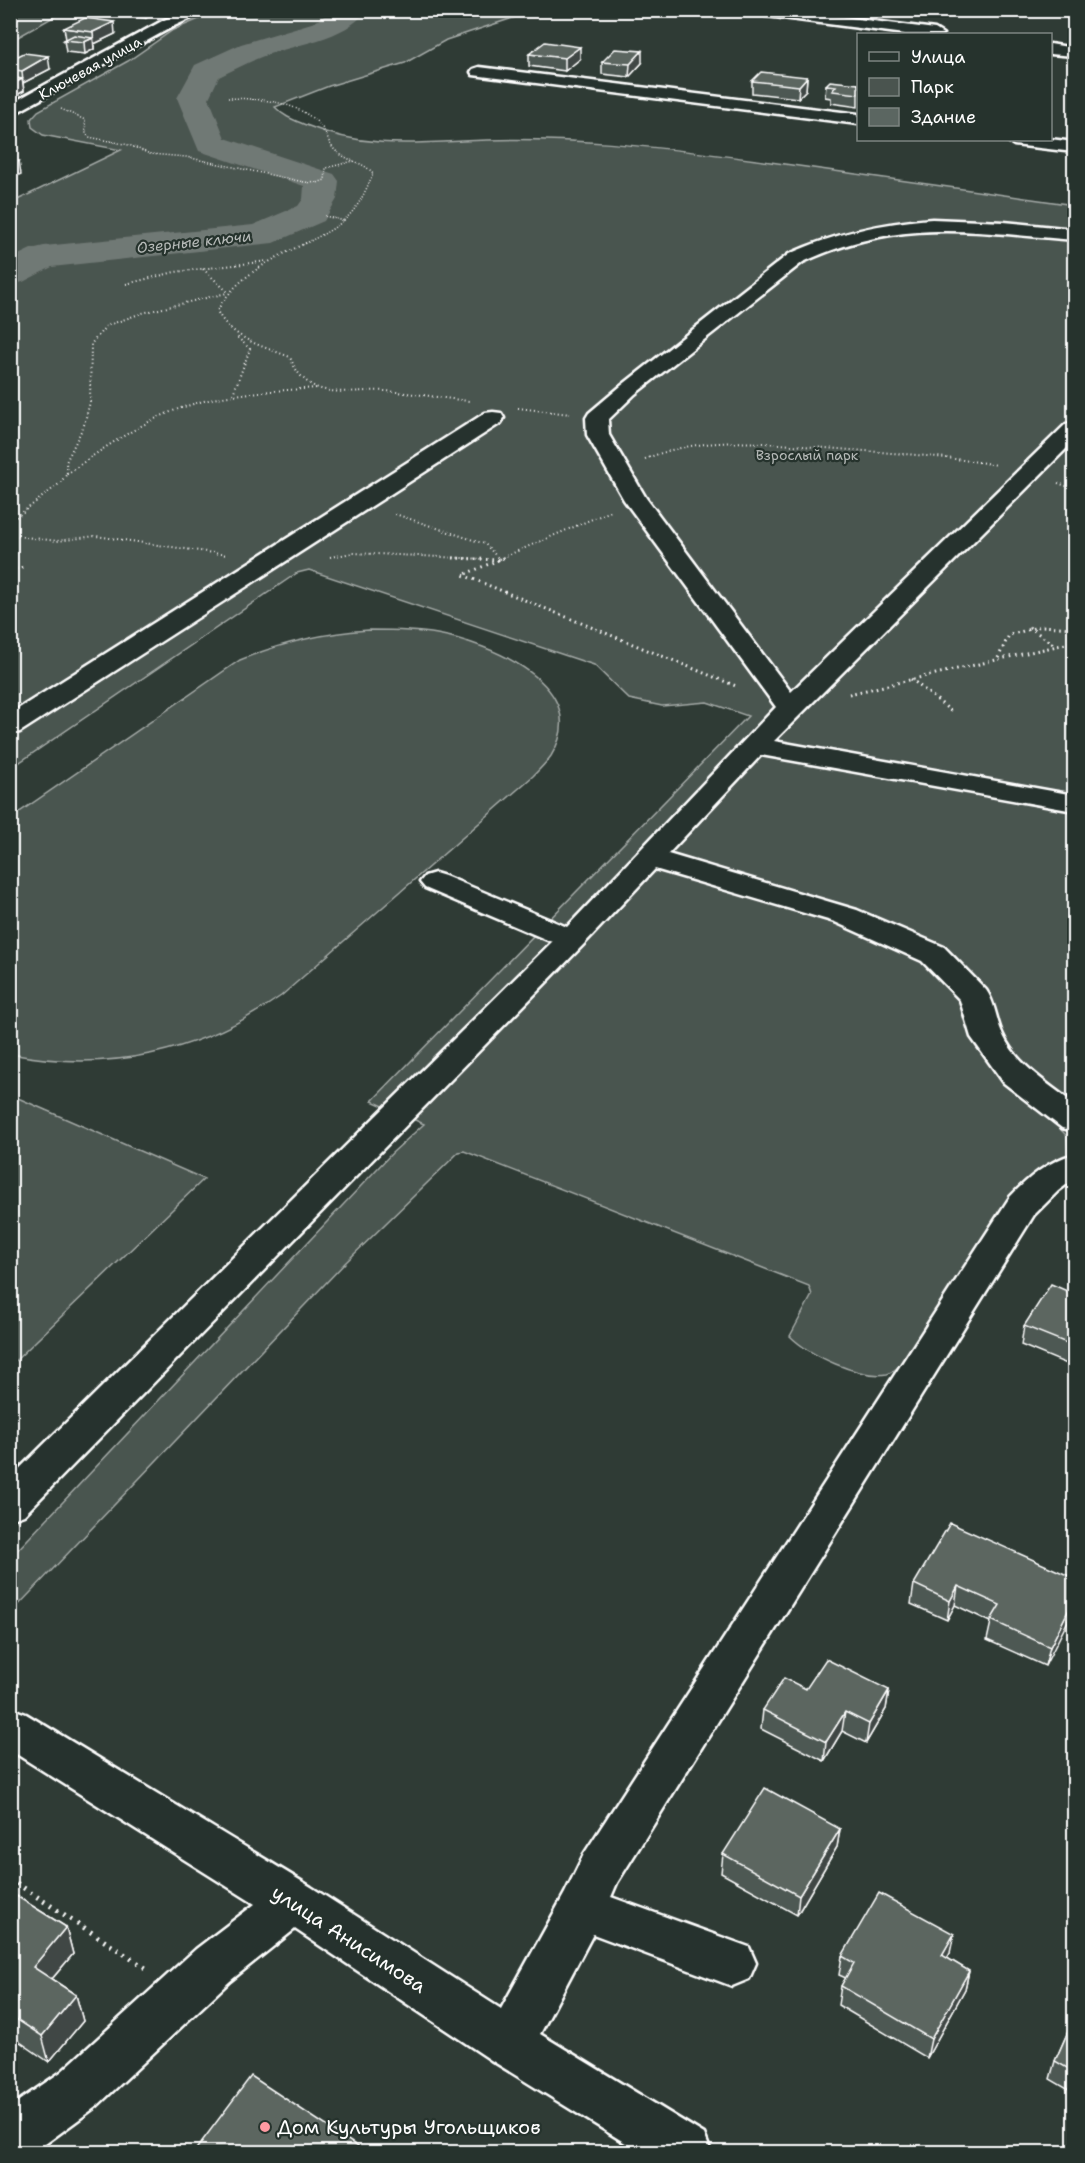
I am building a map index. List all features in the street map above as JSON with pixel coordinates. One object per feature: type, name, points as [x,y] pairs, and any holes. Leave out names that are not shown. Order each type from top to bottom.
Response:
[{"type":"street","name":"Ключевая улица","points":[[10,111],[169,23],[202,10]]},
{"type":"street","points":[[752,10],[926,33]]},
{"type":"street","points":[[1052,49],[1074,52]]},
{"type":"street","points":[[479,72],[857,119]]},
{"type":"street","points":[[1023,141],[1074,147]]},
{"type":"street","points":[[790,708],[636,500],[597,435],[597,418],[628,390],[796,258],[819,246],[847,237],[894,227],[948,225],[994,227],[1074,235]]},
{"type":"street","points":[[10,726],[493,409]]},
{"type":"street","points":[[10,1504],[572,939],[790,708],[1074,429]]},
{"type":"street","points":[[755,746],[1074,803]]},
{"type":"street","points":[[650,858],[846,916],[933,954],[975,997],[987,1037],[1016,1076],[1074,1120]]},
{"type":"street","points":[[435,882],[514,917],[572,939]]},
{"type":"street","points":[[509,2043],[582,1908],[600,1869],[1022,1206],[1064,1169],[1074,1166]]},
{"type":"street","name":"улица Анисимова","points":[[10,1727],[294,1902],[676,2150]]},
{"type":"street","points":[[10,2135],[19,2132],[79,2089],[183,1992],[294,1902]]},
{"type":"street","points":[[582,1908],[732,1964]]},
{"type":"path","points":[[228,98],[267,99],[302,110],[325,130],[328,140],[339,153],[367,165],[373,173],[368,187],[345,221],[332,231],[268,261],[223,298],[217,311],[221,323],[250,349],[234,394]]},
{"type":"path","points":[[25,104],[76,114],[85,120],[86,134],[89,136],[129,145],[150,154],[186,157],[304,182],[317,183],[325,180],[326,168],[358,161]]},
{"type":"path","points":[[325,216],[345,221]]},
{"type":"path","points":[[126,284],[176,272],[268,261]]},
{"type":"path","points":[[203,269],[228,292]]},
{"type":"path","points":[[67,474],[66,462],[84,425],[90,402],[91,344],[106,326],[142,313],[228,292]]},
{"type":"path","points":[[234,333],[290,357],[296,373],[318,388],[331,393],[384,391],[493,409],[597,418]]},
{"type":"path","points":[[10,522],[97,452],[173,411],[234,394],[318,388]]},
{"type":"path","points":[[642,460],[657,452],[702,444],[746,443],[956,457],[1030,473],[1074,489]]},
{"type":"path","points":[[636,500],[463,575],[790,708],[1074,642]]},
{"type":"path","points":[[10,570],[25,567]]},
{"type":"path","points":[[1029,626],[1056,646]]},
{"type":"path","points":[[998,658],[1009,635],[1029,626],[1074,628]]},
{"type":"path","points":[[911,679],[952,712]]},
{"type":"path","points":[[10,1879],[183,1992]]},
{"type":"green space","points":[[11,10],[64,10],[64,11],[11,41]]},
{"type":"green space","name":"Взрослый парк","points":[[218,11],[520,11],[519,16],[446,40],[405,63],[329,86],[275,107],[293,120],[345,137],[364,141],[402,143],[536,140],[646,147],[796,165],[1074,205],[1074,1111],[1061,1130],[1067,1136],[1068,1154],[1057,1171],[947,1296],[899,1367],[887,1374],[876,1375],[849,1369],[822,1358],[790,1336],[812,1295],[809,1286],[464,1151],[459,1152],[345,1263],[11,1613],[11,1557],[392,1153],[424,1124],[372,1101],[748,716],[707,702],[662,706],[629,699],[594,665],[309,570],[297,573],[11,768],[11,203],[121,150],[43,135],[32,127],[31,119],[38,111],[128,61],[173,30]]},
{"type":"green space","points":[[369,630],[420,632],[459,639],[508,658],[530,672],[548,689],[559,709],[561,731],[551,756],[533,776],[281,996],[250,1016],[218,1032],[152,1054],[83,1061],[11,1054],[11,818],[240,660],[303,639]]},
{"type":"green space","points":[[11,1095],[204,1179],[11,1365]]},
{"type":"building","points":[[85,18],[114,22],[93,32],[64,28]]},
{"type":"building","points":[[74,35],[93,38],[84,42],[64,40]]},
{"type":"building","points":[[545,42],[580,47],[565,58],[529,54]]},
{"type":"building","points":[[615,49],[642,51],[630,64],[602,62]]},
{"type":"building","points":[[24,53],[48,56],[22,71],[10,69],[10,60]]},
{"type":"building","points":[[761,72],[807,77],[799,86],[752,81]]},
{"type":"building","points":[[10,77],[22,79],[13,84],[10,83]]},
{"type":"building","points":[[830,81],[857,84],[857,94],[832,91],[836,86],[826,85]]},
{"type":"building","points":[[10,159],[19,161],[10,165]]},
{"type":"building","points":[[1051,1284],[1074,1294],[1074,1346],[1024,1326]]},
{"type":"building","points":[[950,1523],[1074,1578],[1074,1599],[1050,1647],[991,1620],[1000,1605],[958,1586],[950,1601],[914,1584]]},
{"type":"building","points":[[826,1659],[889,1690],[869,1724],[845,1712],[826,1742],[763,1710],[784,1678],[806,1689]]},
{"type":"building","points":[[765,1788],[840,1829],[799,1896],[723,1854]]},
{"type":"building","points":[[10,1892],[66,1927],[33,1967],[76,1995],[42,2036],[10,2015]]},
{"type":"building","points":[[879,1893],[954,1934],[942,1955],[969,1971],[931,2039],[841,1986],[854,1963],[842,1956]]},
{"type":"building","points":[[1074,2018],[1074,2072],[1055,2061]]},
{"type":"building","points":[[251,2076],[366,2152],[194,2152]]},
{"type":"waterway","name":"Озерные ключи","points":[[10,274],[44,257],[260,235],[311,213],[320,199],[322,181],[211,144],[193,98],[206,71],[252,50],[325,28],[353,10]]},
{"type":"place","name":"Дом Культуры Угольщиков","points":[[265,2127]]}]
